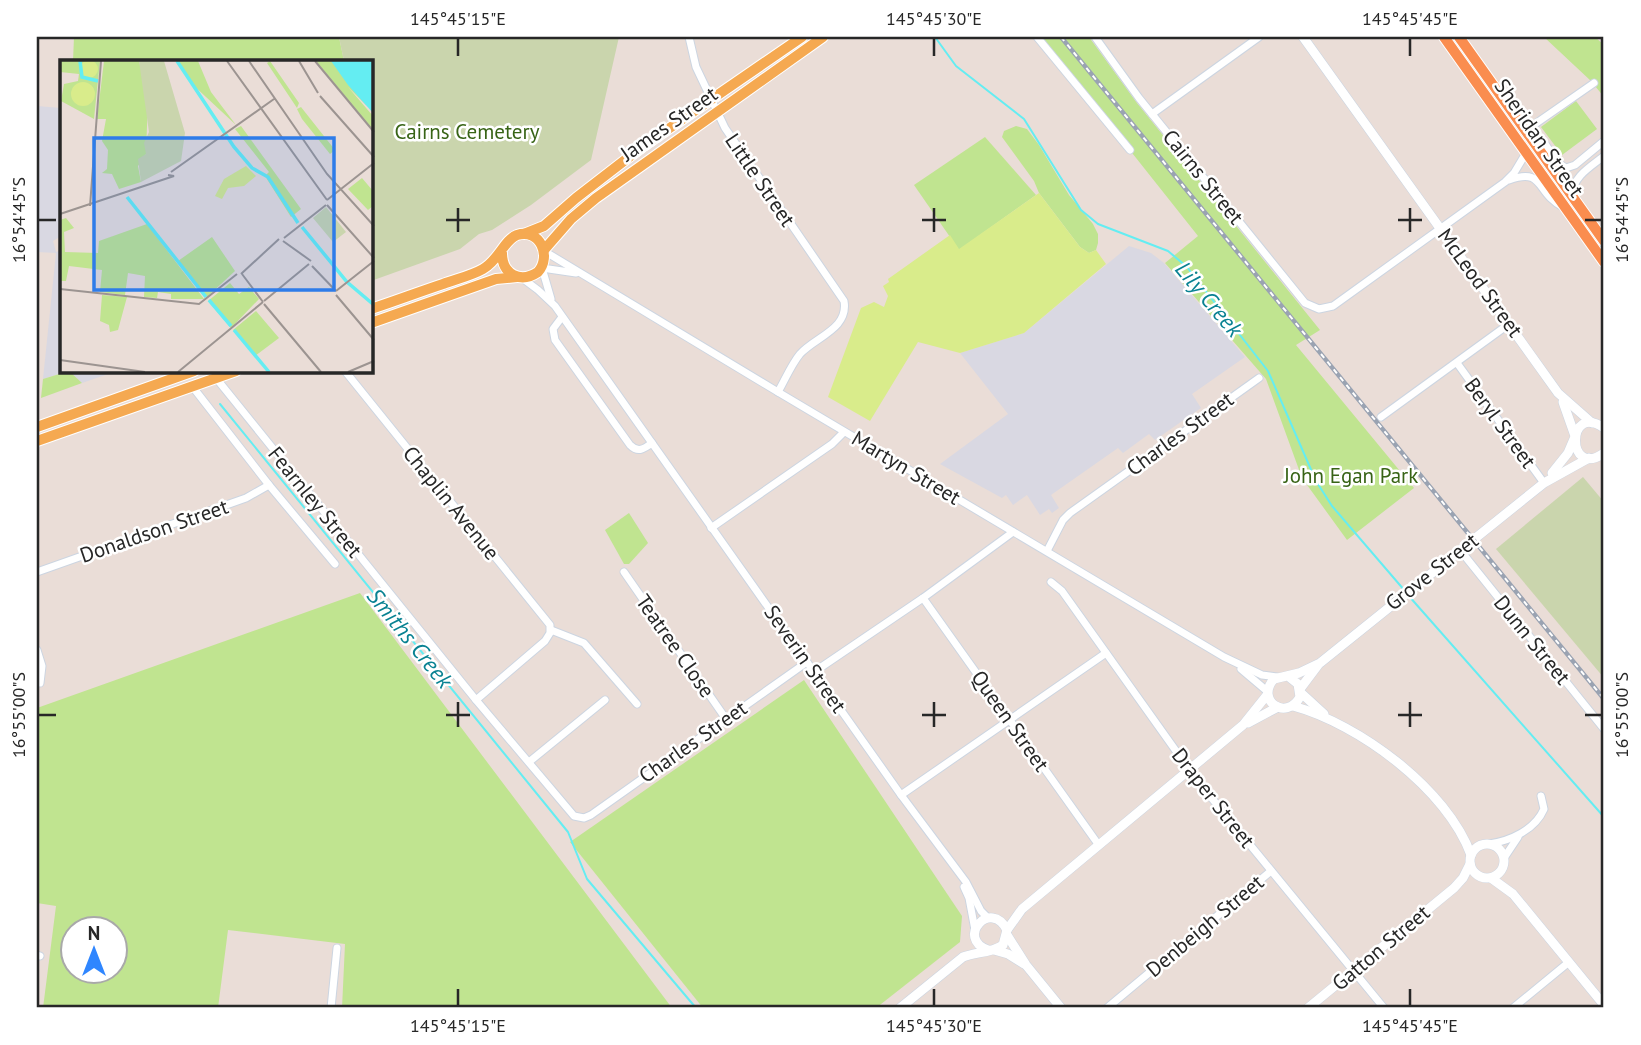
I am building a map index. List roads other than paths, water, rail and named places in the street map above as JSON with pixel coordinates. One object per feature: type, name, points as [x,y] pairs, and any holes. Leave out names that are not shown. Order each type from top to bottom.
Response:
[{"type":"highway","name":"Sheridan Street","points":[[1444,37],[1604,262]]},
{"type":"highway","name":"Sheridan Street","points":[[1459,37],[1604,241]]},
{"type":"main road","name":"James Street","points":[[524,234],[544,226],[642,147],[802,37]]},
{"type":"main road","name":"James Street","points":[[544,250],[566,224],[590,203],[823,37]]},
{"type":"main road","points":[[373,308],[477,272],[502,253],[510,239],[524,234],[535,238],[544,250],[542,268],[533,275],[496,279],[373,322]]},
{"type":"main road","points":[[502,253],[506,269],[519,277]]},
{"type":"main road","points":[[37,427],[188,373]]},
{"type":"main road","points":[[37,441],[230,373]]},
{"type":"street","name":"Little Street","points":[[689,37],[694,62],[732,139],[841,296],[845,307],[839,324],[800,355],[778,392]]},
{"type":"street","points":[[1037,37],[1130,150]]},
{"type":"street","name":"Cairns Street","points":[[1095,37],[1152,114],[1305,303],[1319,309],[1333,306],[1440,228]]},
{"type":"street","points":[[1152,114],[1259,37]]},
{"type":"street","name":"McLeod Street","points":[[1303,37],[1558,393],[1571,420],[1579,453],[1590,458]]},
{"type":"street","points":[[1594,83],[1525,131],[1543,141],[1563,167],[1575,165],[1604,141]]},
{"type":"street","points":[[1440,228],[1505,182],[1519,167],[1526,153]]},
{"type":"street","points":[[1571,195],[1575,180],[1604,156]]},
{"type":"street","points":[[1582,159],[1588,168]]},
{"type":"street","points":[[1505,182],[1523,175],[1532,177],[1552,202],[1567,210]]},
{"type":"street","name":"Martyn Street","points":[[544,250],[1232,662],[1262,675],[1277,677]]},
{"type":"street","name":"Martyn Street","points":[[542,268],[580,274]]},
{"type":"street","name":"Severin Street","points":[[542,268],[546,288],[562,317],[901,795],[966,882],[981,911],[991,918]]},
{"type":"street","name":"Severin Street","points":[[519,277],[555,306]]},
{"type":"street","points":[[562,317],[553,329],[555,340],[630,445],[633,449],[642,450],[652,443]]},
{"type":"street","points":[[1381,417],[1509,324]]},
{"type":"street","name":"Beryl Street","points":[[1457,363],[1544,482]]},
{"type":"street","name":"Chaplin Avenue","points":[[347,373],[549,622],[550,634]]},
{"type":"street","name":"Fearnley Street","points":[[216,378],[476,700],[569,813],[578,818]]},
{"type":"street","name":"Charles Street","points":[[1046,551],[1063,520],[1070,513],[1259,378]]},
{"type":"street","name":"Fearnley Street","points":[[192,386],[335,564]]},
{"type":"street","name":"McLeod Street","points":[[1558,393],[1599,424]]},
{"type":"street","points":[[1574,438],[1581,427],[1599,424]]},
{"type":"street","points":[[711,527],[832,444],[844,432]]},
{"type":"street","points":[[37,448],[49,437]]},
{"type":"street","name":"Grove Street","points":[[1288,676],[1320,663],[1544,482],[1565,458],[1574,438]]},
{"type":"street","name":"Grove Street","points":[[1544,482],[1604,453]]},
{"type":"street","points":[[1590,458],[1604,465]]},
{"type":"street","name":"Donaldson Street","points":[[37,572],[246,498],[269,485]]},
{"type":"street","points":[[814,672],[923,598],[1013,531]]},
{"type":"street","name":"Dunn Street","points":[[1460,550],[1604,729]]},
{"type":"street","name":"Teatree Close","points":[[624,572],[726,719]]},
{"type":"street","name":"Draper Street","points":[[1051,583],[1062,591],[1189,769],[1384,1008]]},
{"type":"street","name":"Queen Street","points":[[923,598],[1098,844]]},
{"type":"street","points":[[476,700],[550,634],[584,643],[637,704]]},
{"type":"street","points":[[37,650],[42,666],[40,683]]},
{"type":"street","points":[[901,795],[1106,653]]},
{"type":"street","name":"Charles Street","points":[[578,818],[590,815],[807,662]]},
{"type":"street","name":"Martyn Street","points":[[1232,662],[1267,693]]},
{"type":"street","name":"Grove Street","points":[[1300,690],[1320,663]]},
{"type":"street","points":[[1243,725],[1277,677],[1288,676],[1296,680],[1300,697],[1293,706]]},
{"type":"street","points":[[1300,690],[1328,718]]},
{"type":"street","points":[[1267,693],[1271,703],[1278,707],[1293,706],[1328,718],[1394,759],[1429,791],[1461,831],[1474,873],[1513,894],[1604,1005]]},
{"type":"street","points":[[529,762],[606,699]]},
{"type":"street","points":[[962,957],[1003,945],[1022,908],[1243,725],[1278,707]]},
{"type":"street","points":[[1470,859],[1476,848],[1502,842],[1520,833],[1541,815],[1544,805],[1541,796]]},
{"type":"street","points":[[1461,831],[1499,849],[1513,894]]},
{"type":"street","points":[[1487,878],[1500,873],[1520,833]]},
{"type":"street","name":"Gatton Street","points":[[1308,1008],[1454,888],[1463,878],[1470,859]]},
{"type":"street","name":"Denbeigh Street","points":[[1107,1008],[1271,872]]},
{"type":"street","name":"Severin Street","points":[[958,874],[969,898],[975,932]]},
{"type":"street","name":"Gatton Street","points":[[1454,888],[1487,878]]},
{"type":"street","points":[[900,1008],[962,957],[981,921],[1022,908]]},
{"type":"street","points":[[991,918],[1001,921],[1026,965],[1061,1008]]},
{"type":"street","points":[[975,932],[979,945],[1008,954],[1026,965]]},
{"type":"street","points":[[331,1008],[337,948]]},
{"type":"street","points":[[1513,1008],[1569,962]]},
{"type":"waterway","name":"Lily Creek","points":[[935,37],[956,66],[1024,119],[1081,210],[1098,224],[1168,251],[1187,267],[1268,371],[1316,481],[1332,506],[1405,591]]},
{"type":"waterway","name":"Smiths Creek","points":[[220,404],[568,832],[587,879],[696,1008]]},
{"type":"waterway","points":[[1408,595],[1604,817]]},
{"type":"railway","points":[[1061,37],[1604,699]]},
{"type":"park label","name":"Cairns Cemetery","points":[[467,132]]},
{"type":"park label","name":"John Egan Park","points":[[1351,476]]}]
